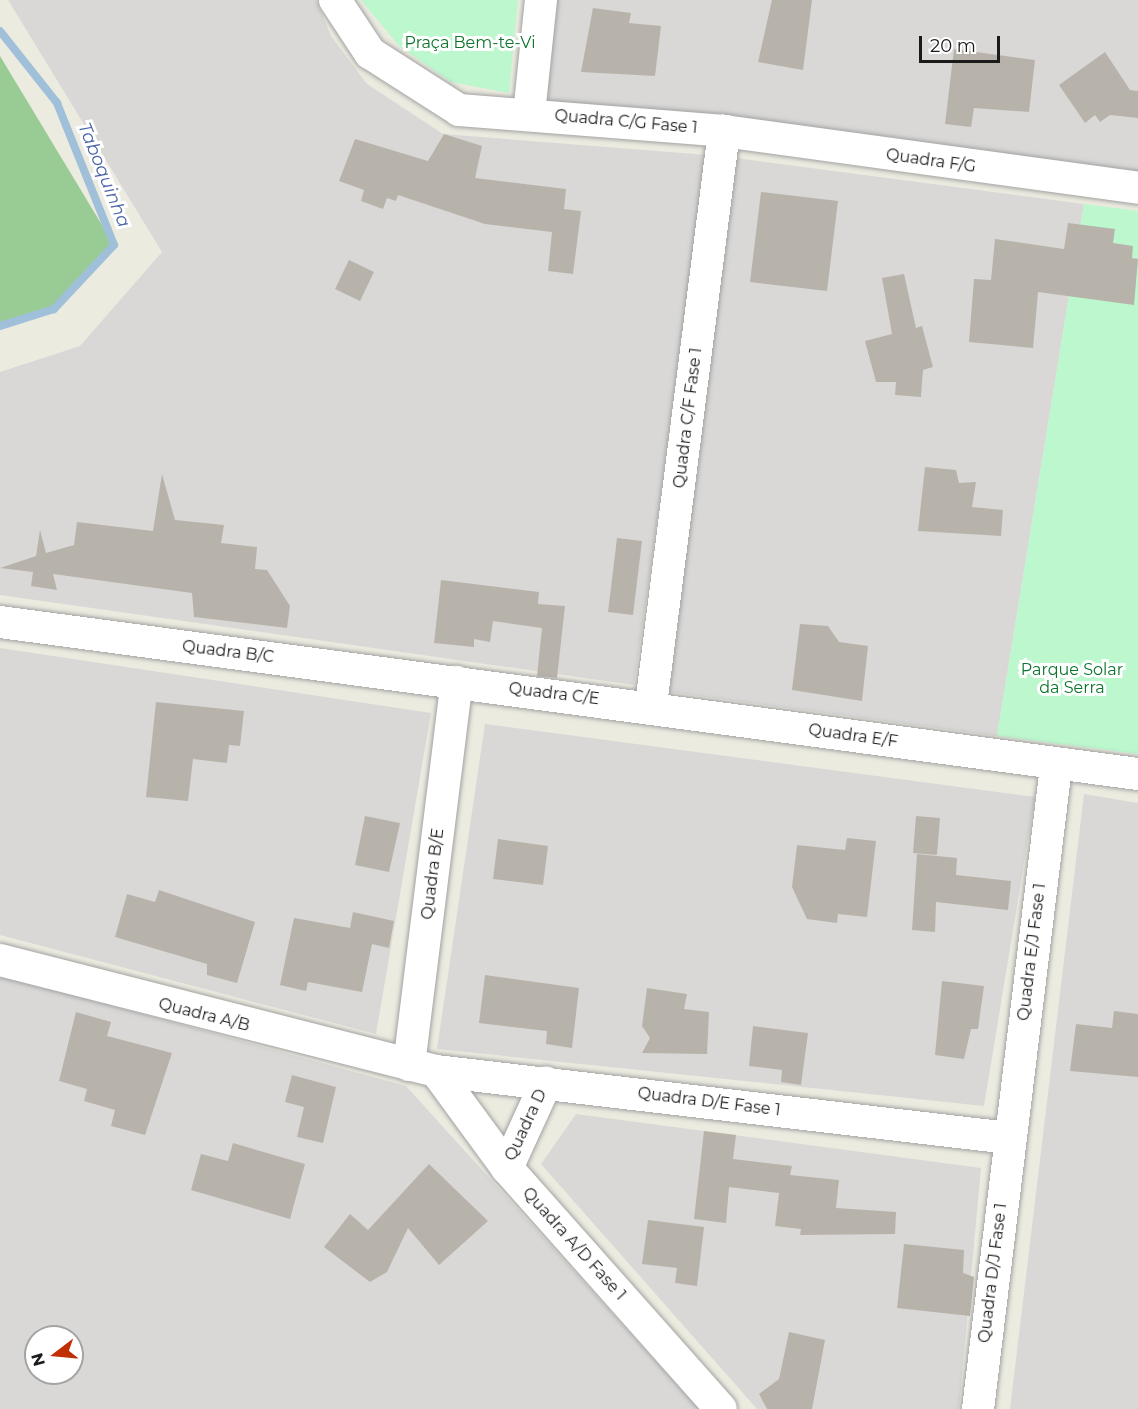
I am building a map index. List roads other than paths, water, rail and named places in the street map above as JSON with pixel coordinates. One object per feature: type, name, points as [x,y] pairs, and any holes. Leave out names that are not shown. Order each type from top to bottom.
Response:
[{"type":"street","name":"Quadra C/G Fase 1","points":[[335,0],[370,53],[412,84],[459,110],[724,131]]},
{"type":"street","points":[[529,114],[541,0]]},
{"type":"street","name":"Quadra F/G","points":[[724,131],[1138,188]]},
{"type":"street","name":"Quadra C/F Fase 1","points":[[651,705],[724,131]]},
{"type":"street","name":"Quadra B/C","points":[[0,622],[457,682]]},
{"type":"street","name":"Quadra C/E","points":[[457,682],[651,705]]},
{"type":"street","name":"Quadra B/E","points":[[423,1068],[457,682]]},
{"type":"street","name":"Quadra E/F","points":[[651,705],[1056,766],[1138,774]]},
{"type":"street","name":"Quadra E/J Fase 1","points":[[1009,1138],[1056,766]]},
{"type":"street","name":"Quadra A/B","points":[[0,960],[423,1068]]},
{"type":"street","name":"Quadra D/E Fase 1","points":[[423,1068],[1009,1138]]},
{"type":"street","name":"Quadra A/D Fase 1","points":[[423,1068],[507,1168],[721,1409]]},
{"type":"street","name":"Quadra D","points":[[507,1168],[546,1083]]},
{"type":"street","name":"Quadra D/J Fase 1","points":[[978,1409],[1009,1138]]},
{"type":"waterway","name":"Taboquinha","points":[[0,31],[57,103],[114,245],[54,309],[0,326]]},
{"type":"park label","name":"Praça Bem-te-Vi","points":[[470,43]]},
{"type":"park label","name":"Parque Solar da Serra","points":[[1072,679]]}]
